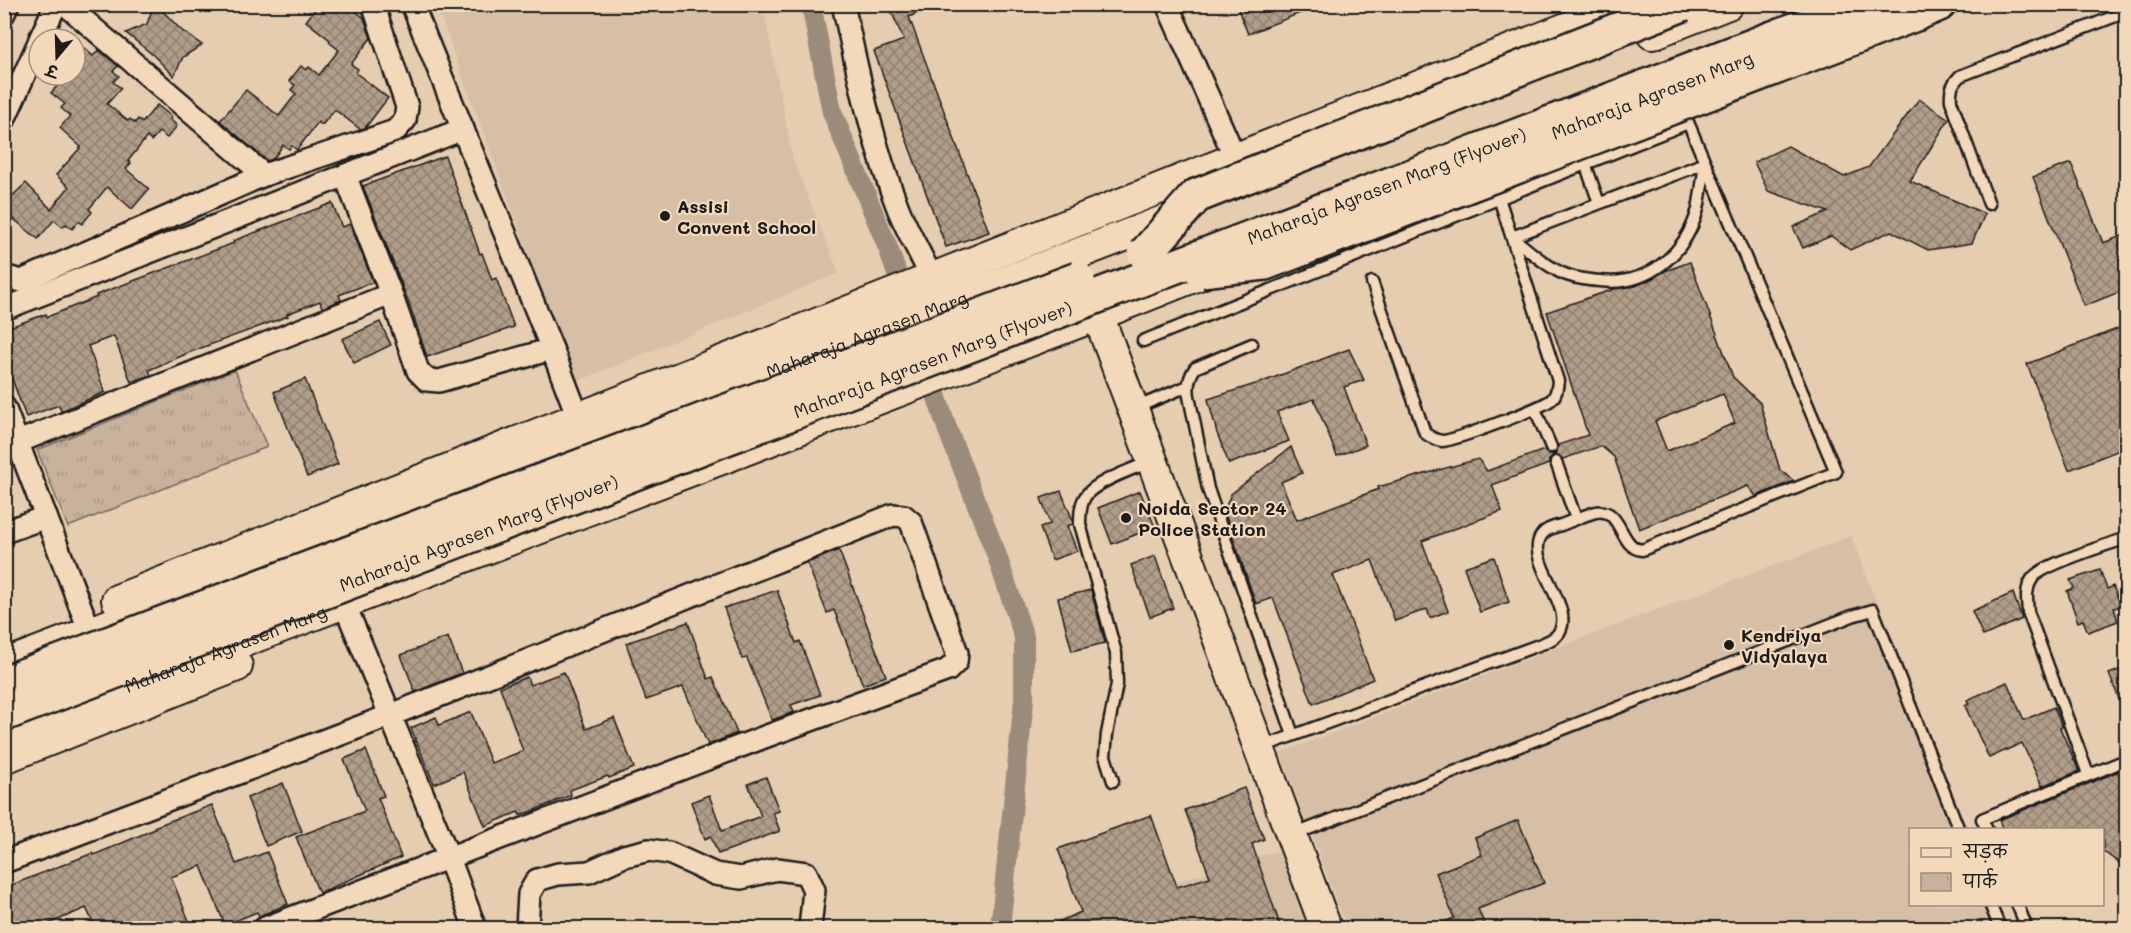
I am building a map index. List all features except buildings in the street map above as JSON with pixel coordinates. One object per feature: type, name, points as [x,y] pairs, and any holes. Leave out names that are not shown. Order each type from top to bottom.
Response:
[{"type":"main road","points":[[4,644],[86,623],[583,430],[938,297],[1236,159],[1627,4]]},
{"type":"main road","points":[[1149,265],[1196,196],[1683,4]]},
{"type":"main road","name":"Maharaja Agrasen Marg","points":[[4,665],[86,623],[461,490],[583,430],[872,332],[938,297],[1248,189],[1728,4]]},
{"type":"main road","name":"Maharaja Agrasen Marg (Flyover)","points":[[4,714],[1149,265],[1802,4]]},
{"type":"main road","points":[[1149,265],[1265,263],[1891,7]]},
{"type":"main road","name":"Maharaja Agrasen Marg","points":[[4,733],[348,612],[485,549],[1098,315],[1672,86],[1891,7]]},
{"type":"main road","name":"Maharaja Agrasen Marg (Flyover)","points":[[4,683],[1149,265],[1891,7]]},
{"type":"main road","points":[[1098,315],[1326,928]]},
{"type":"main road","points":[[4,758],[348,612],[833,429],[860,405]]},
{"type":"main road","points":[[461,490],[485,549]]},
{"type":"street","points":[[4,14],[8,4]]},
{"type":"street","points":[[46,27],[56,4]]},
{"type":"street","points":[[65,4],[264,175]]},
{"type":"street","points":[[4,276],[21,281],[264,175],[395,131],[405,120],[407,107],[373,4]]},
{"type":"street","points":[[412,4],[583,430]]},
{"type":"street","points":[[843,4],[861,84],[885,168],[898,208],[938,297]]},
{"type":"street","points":[[1167,4],[1248,189]]},
{"type":"street","points":[[4,120],[27,69]]},
{"type":"street","points":[[4,309],[463,129]]},
{"type":"street","points":[[345,175],[418,371],[427,380],[439,381],[552,348]]},
{"type":"street","points":[[18,442],[391,294]]},
{"type":"street","points":[[4,407],[86,623]]},
{"type":"street","points":[[4,862],[392,715],[893,515],[904,516],[911,522],[957,653],[957,662],[948,670],[767,736],[265,928]]},
{"type":"street","points":[[4,532],[46,517]]},
{"type":"street","points":[[348,612],[392,715],[475,928]]},
{"type":"street","points":[[527,928],[529,894],[537,880],[558,874],[589,872],[624,856],[649,850],[669,853],[715,874],[741,878],[777,869],[806,873],[814,890],[810,928]]},
{"type":"lane","points":[[1989,204],[1951,101],[1950,92],[1953,83],[1960,76],[2127,12]]},
{"type":"lane","points":[[1259,748],[1544,643],[1557,635],[1562,624],[1562,612],[1539,557],[1538,544],[1542,534],[1550,528],[1598,512],[1608,513],[1628,544],[1634,549],[1642,550],[1836,472],[1676,95]]},
{"type":"lane","points":[[1143,341],[1688,123]]},
{"type":"lane","points":[[1585,163],[1599,203]]},
{"type":"lane","points":[[1512,237],[1705,163]]},
{"type":"lane","points":[[1512,237],[1557,271],[1582,279],[1610,282],[1635,280],[1658,269],[1671,259],[1687,235],[1697,210],[1705,163]]},
{"type":"lane","points":[[1372,282],[1425,433],[1432,438],[1443,441],[1535,409],[1553,399],[1557,392],[1558,381],[1499,198]]},
{"type":"lane","points":[[1252,344],[1195,368],[1190,375],[1188,386],[1208,489],[1293,735]]},
{"type":"lane","points":[[1133,409],[1188,386]]},
{"type":"lane","points":[[1535,409],[1551,447]]},
{"type":"lane","points":[[1113,781],[1105,756],[1117,684],[1116,653],[1080,525],[1081,510],[1086,495],[1098,485],[1152,461]]},
{"type":"lane","points":[[1556,462],[1576,519]]},
{"type":"lane","points":[[2088,774],[2028,612],[2026,594],[2032,578],[2048,567],[2127,538]]},
{"type":"lane","points":[[1292,836],[1852,616],[1873,610],[1958,828]]},
{"type":"lane","points":[[1986,828],[1982,819],[2127,760]]},
{"type":"lane","points":[[1991,906],[2000,928]]},
{"type":"lane","points":[[2018,906],[2027,928]]},
{"type":"shaded area","name":"Assisi Convent School","points":[[436,5],[763,5],[793,160],[839,273],[576,382]]},
{"type":"shaded area","name":"Kendriya Vidyalaya","points":[[1851,536],[1964,828],[1909,828],[1909,906],[1993,906],[2002,928],[1347,928],[1280,753]]},
{"type":"shaded area","points":[[1282,849],[1310,928],[1033,928],[1034,926]]},
{"type":"green space","points":[[235,370],[267,447],[68,527],[37,450]]},
{"type":"waterway","points":[[811,4],[832,112],[899,280]]},
{"type":"waterway","points":[[927,367],[947,428],[997,556],[1024,637],[1024,700],[1000,928]]},
{"type":"place","name":"Assisi Convent School","points":[[665,216]]},
{"type":"place","name":"Noida Sector 24 Police Station","points":[[1126,518]]},
{"type":"place","name":"Kendriya Vidyalaya","points":[[1729,645]]}]
